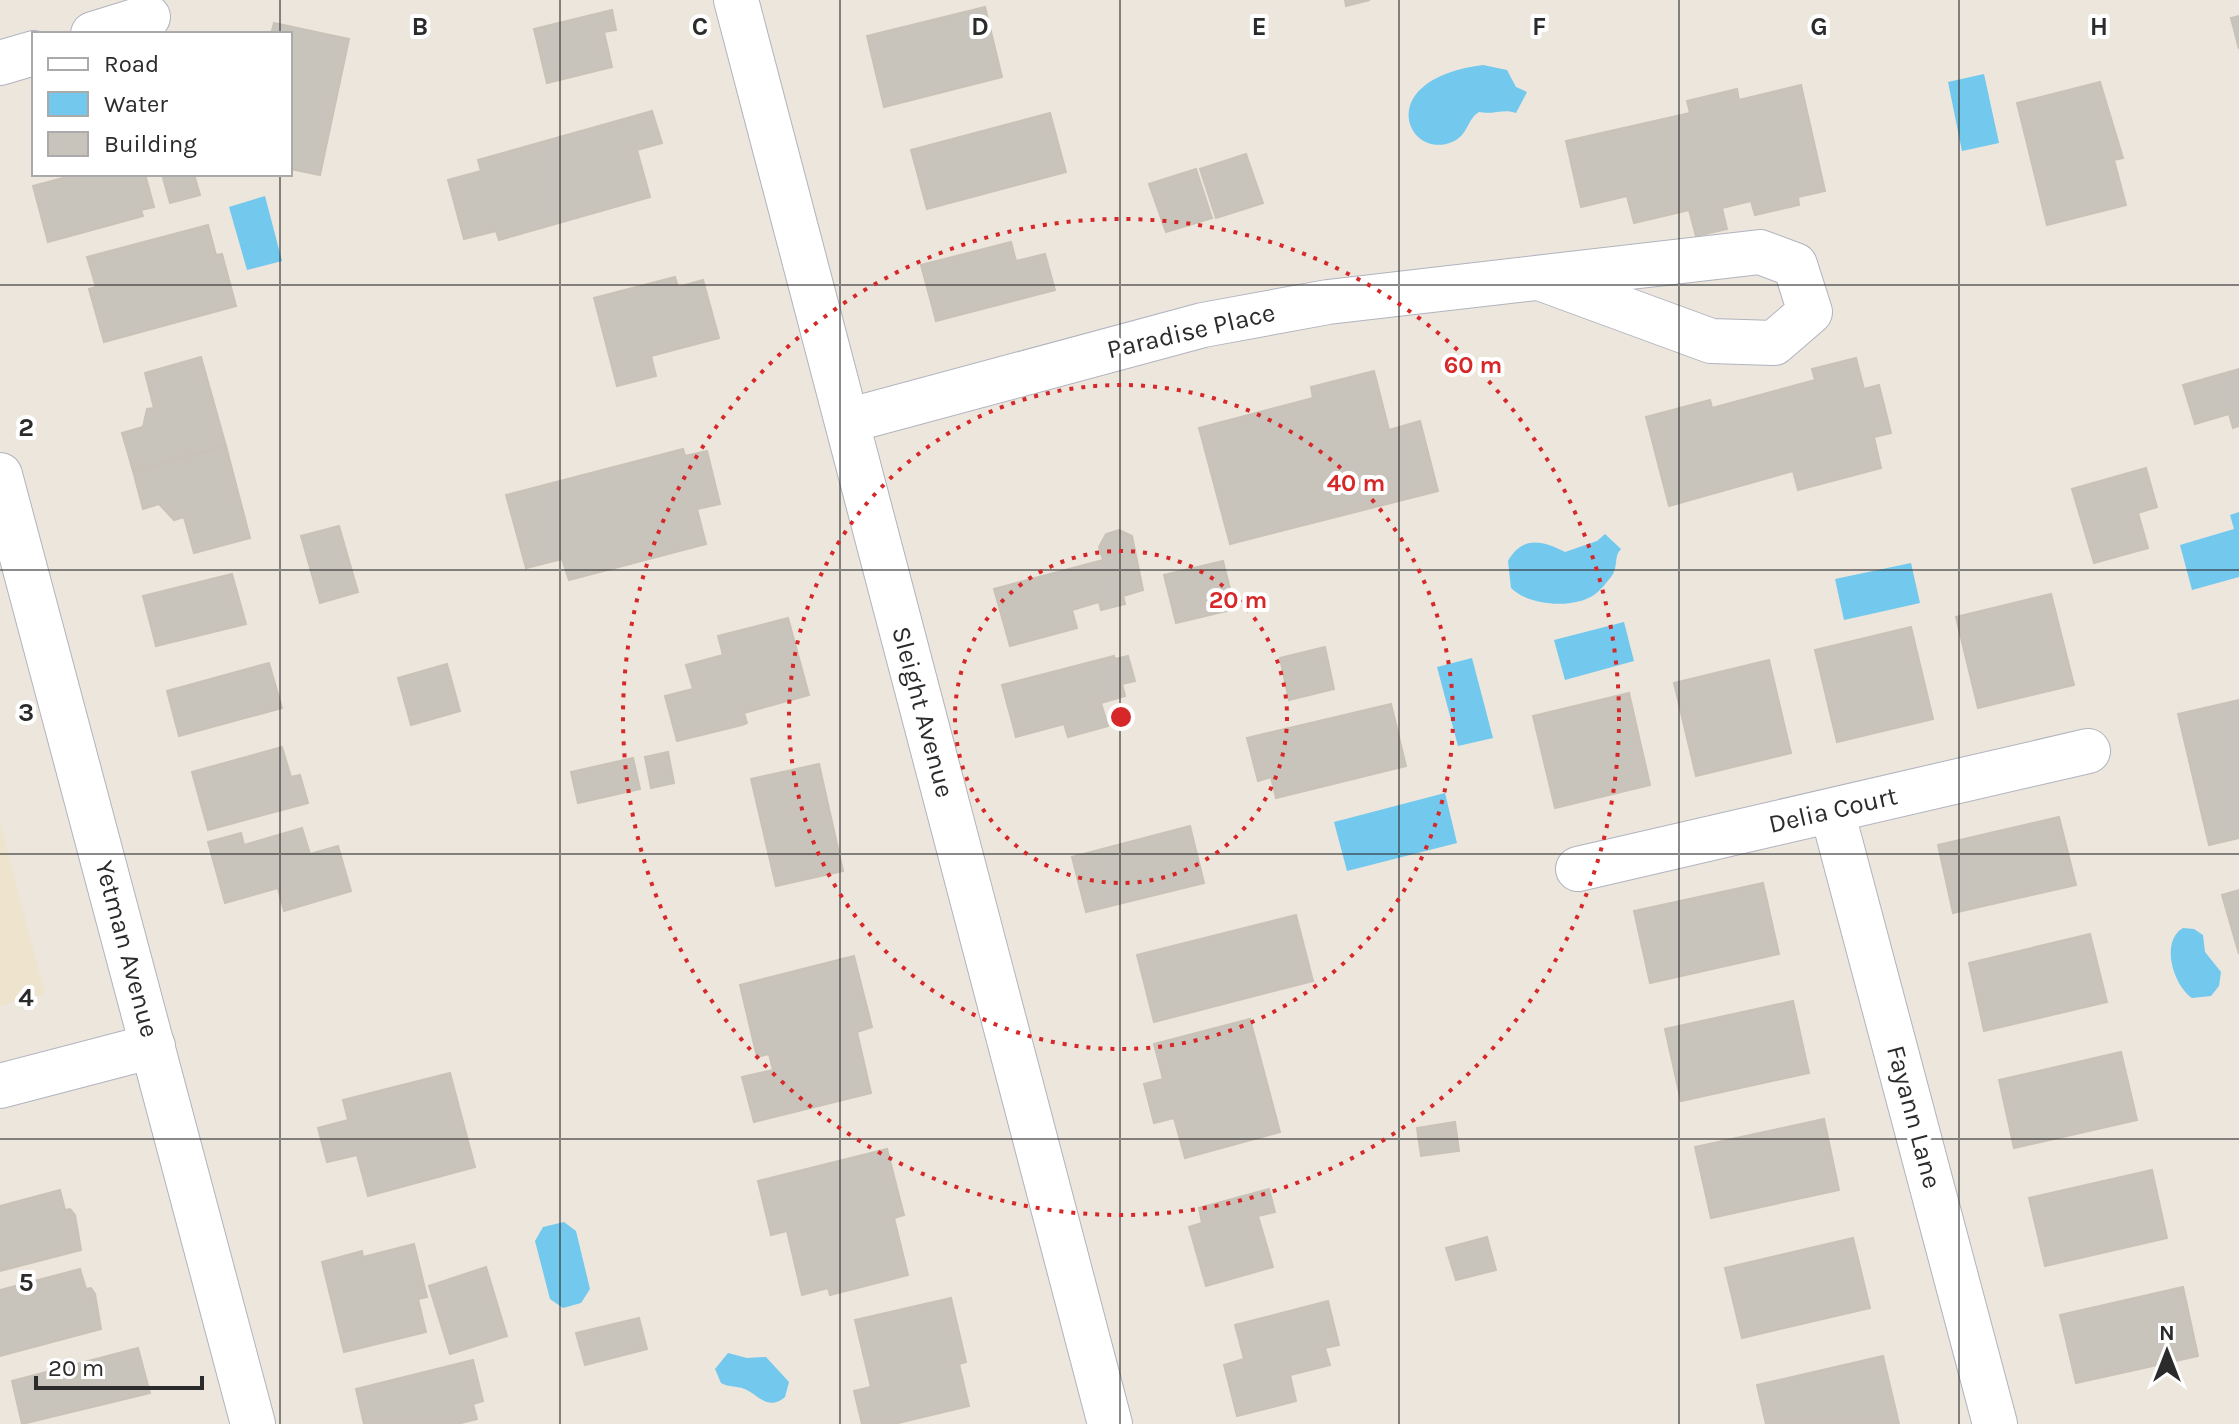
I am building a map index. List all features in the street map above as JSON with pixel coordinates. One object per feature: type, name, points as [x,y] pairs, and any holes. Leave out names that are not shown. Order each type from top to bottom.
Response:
[{"type":"street","name":"Sleight Avenue","points":[[736,0],[1110,1424]]},
{"type":"street","points":[[99,32],[148,17]]},
{"type":"street","points":[[0,63],[32,54]]},
{"type":"street","name":"Paradise Place","points":[[847,421],[1203,325],[1328,302],[1760,252],[1795,265],[1810,312],[1774,343],[1711,341],[1542,279]]},
{"type":"street","name":"Yetman Avenue","points":[[0,475],[253,1424]]},
{"type":"street","name":"Delia Court","points":[[1578,869],[2088,751]]},
{"type":"street","name":"Fayann Lane","points":[[1832,811],[1995,1424]]},
{"type":"street","points":[[0,1086],[153,1046]]},
{"type":"shaded area","points":[[0,822],[45,994],[0,1006]]},
{"type":"water","points":[[1483,65],[1507,70],[1516,87],[1527,92],[1516,113],[1479,112],[1461,136],[1452,142],[1436,145],[1422,140],[1413,130],[1409,116],[1412,101],[1425,86],[1448,73]]},
{"type":"water","points":[[1984,74],[1999,143],[1962,151],[1948,82]]},
{"type":"water","points":[[265,196],[282,261],[247,270],[229,207]]},
{"type":"water","points":[[2239,512],[2239,577],[2192,590],[2180,545],[2234,529],[2230,515]]},
{"type":"water","points":[[1605,534],[1621,549],[1615,570],[1594,595],[1575,602],[1551,604],[1529,599],[1511,588],[1508,561],[1520,547],[1541,543],[1565,552],[1597,541]]},
{"type":"water","points":[[1911,563],[1920,603],[1844,620],[1835,579]]},
{"type":"water","points":[[1624,622],[1634,661],[1565,680],[1554,640]]},
{"type":"water","points":[[1472,658],[1493,738],[1458,746],[1437,667]]},
{"type":"water","points":[[1445,793],[1457,843],[1347,871],[1334,822]]},
{"type":"water","points":[[2183,928],[2194,929],[2203,935],[2205,952],[2221,972],[2219,986],[2211,996],[2192,998],[2175,974],[2172,943]]},
{"type":"water","points":[[564,1222],[576,1231],[590,1289],[581,1303],[563,1308],[550,1299],[535,1241],[543,1227]]},
{"type":"water","points":[[728,1353],[747,1358],[766,1357],[789,1382],[785,1397],[768,1402],[742,1388],[721,1383],[715,1369]]},
{"type":"building","points":[[1345,0],[1370,0],[1346,6]]},
{"type":"building","points":[[985,7],[1002,77],[884,107],[867,36]]},
{"type":"building","points":[[612,10],[616,30],[604,32],[612,67],[547,83],[534,29]]},
{"type":"building","points":[[2239,16],[2239,49],[2231,18]]},
{"type":"building","points":[[274,23],[349,39],[320,175],[292,169],[292,32],[272,32]]},
{"type":"building","points":[[2100,82],[2123,158],[2114,160],[2126,205],[2047,225],[2017,103]]},
{"type":"building","points":[[1801,85],[1825,191],[1798,197],[1799,205],[1755,215],[1751,201],[1722,208],[1727,229],[1696,236],[1689,210],[1634,223],[1627,196],[1581,207],[1566,141],[1690,113],[1687,101],[1737,89],[1739,100]]},
{"type":"building","points":[[652,111],[662,143],[637,150],[650,197],[499,240],[496,231],[464,239],[448,180],[481,171],[478,160]]},
{"type":"building","points":[[1050,113],[1066,172],[927,209],[911,150]]},
{"type":"building","points":[[1246,154],[1263,203],[1216,218],[1200,169]]},
{"type":"building","points":[[1196,169],[1212,218],[1166,232],[1149,184]]},
{"type":"building","points":[[70,176],[146,176],[154,207],[141,210],[143,216],[48,242],[33,186]]},
{"type":"building","points":[[163,176],[195,176],[200,195],[170,203]]},
{"type":"building","points":[[208,225],[216,255],[222,254],[236,306],[104,342],[89,289],[96,287],[87,257]]},
{"type":"building","points":[[1011,242],[1016,261],[1045,254],[1055,290],[936,321],[921,265]]},
{"type":"building","points":[[675,277],[678,287],[703,280],[719,338],[651,356],[656,376],[617,386],[594,298]]},
{"type":"building","points":[[201,357],[226,446],[133,471],[122,433],[143,427],[147,409],[154,408],[145,373]]},
{"type":"building","points":[[1856,358],[1864,389],[1879,385],[1891,433],[1874,437],[1881,468],[1798,490],[1793,471],[1669,506],[1646,417],[1710,400],[1712,408],[1815,380],[1812,369]]},
{"type":"building","points":[[2239,369],[2239,426],[2233,428],[2229,414],[2195,424],[2183,385]]},
{"type":"building","points":[[1374,371],[1389,430],[1420,421],[1438,491],[1230,544],[1199,428],[1313,398],[1311,387]]},
{"type":"building","points":[[226,446],[250,538],[194,553],[184,517],[174,520],[159,504],[143,509],[133,471]]},
{"type":"building","points":[[683,449],[685,456],[707,451],[720,504],[697,509],[706,544],[569,580],[562,559],[526,568],[506,495]]},
{"type":"building","points":[[2146,468],[2157,507],[2138,513],[2148,548],[2094,563],[2072,489]]},
{"type":"building","points":[[339,526],[358,592],[320,603],[301,536]]},
{"type":"building","points":[[1119,530],[1132,536],[1143,590],[1123,596],[1125,604],[1101,610],[1099,602],[1072,610],[1077,628],[1010,646],[994,589],[1103,560],[1099,547],[1106,534]]},
{"type":"building","points":[[1223,561],[1235,609],[1176,623],[1164,575]]},
{"type":"building","points":[[232,574],[246,624],[156,646],[143,596]]},
{"type":"building","points":[[2051,594],[2074,685],[1978,708],[1956,617]]},
{"type":"building","points":[[788,618],[809,695],[744,713],[747,723],[742,725],[677,741],[665,696],[693,689],[686,665],[723,655],[718,636]]},
{"type":"building","points":[[1911,627],[1933,719],[1837,742],[1815,650]]},
{"type":"building","points":[[1325,647],[1334,689],[1289,700],[1280,658]]},
{"type":"building","points":[[1114,656],[1115,659],[1128,656],[1135,681],[1122,684],[1125,696],[1101,703],[1108,726],[1068,737],[1064,724],[1016,737],[1002,685]]},
{"type":"building","points":[[1769,660],[1791,753],[1696,776],[1674,683]]},
{"type":"building","points":[[269,663],[282,708],[179,736],[167,691]]},
{"type":"building","points":[[447,664],[460,711],[411,725],[398,678]]},
{"type":"building","points":[[1629,693],[1650,785],[1555,808],[1533,716]]},
{"type":"building","points":[[2239,700],[2239,838],[2209,845],[2178,714]]},
{"type":"building","points":[[1391,704],[1406,766],[1276,798],[1271,777],[1258,781],[1247,738]]},
{"type":"building","points":[[282,747],[291,777],[300,775],[308,803],[208,830],[192,772]]},
{"type":"building","points":[[668,752],[674,783],[651,788],[645,757]]},
{"type":"building","points":[[633,758],[640,789],[578,803],[571,772]]},
{"type":"building","points":[[819,764],[843,871],[776,886],[751,779]]},
{"type":"building","points":[[2059,817],[2076,885],[1953,913],[1938,845]]},
{"type":"building","points":[[1190,826],[1204,883],[1086,912],[1072,857]]},
{"type":"building","points":[[302,828],[310,854],[338,846],[351,891],[284,911],[278,888],[225,903],[208,842],[241,833],[244,845]]},
{"type":"building","points":[[1763,883],[1779,954],[1650,983],[1634,911]]},
{"type":"building","points":[[2239,890],[2239,954],[2222,895]]},
{"type":"building","points":[[1296,915],[1313,981],[1154,1022],[1137,955]]},
{"type":"building","points":[[2090,934],[2107,1002],[1984,1031],[1969,963]]},
{"type":"building","points":[[854,956],[872,1027],[857,1032],[871,1093],[754,1122],[742,1077],[773,1070],[769,1054],[757,1057],[740,985]]},
{"type":"building","points":[[1793,1001],[1809,1073],[1681,1101],[1665,1029]]},
{"type":"building","points":[[1250,1019],[1280,1132],[1185,1158],[1174,1118],[1154,1123],[1144,1084],[1163,1079],[1154,1044]]},
{"type":"building","points":[[2121,1052],[2137,1120],[2014,1148],[1999,1080]]},
{"type":"building","points":[[450,1073],[475,1167],[368,1196],[357,1155],[327,1162],[318,1128],[348,1120],[343,1100]]},
{"type":"building","points":[[1824,1119],[1839,1190],[1711,1218],[1695,1147]]},
{"type":"building","points":[[1455,1122],[1459,1151],[1421,1156],[1417,1128]]},
{"type":"building","points":[[887,1149],[904,1215],[894,1218],[908,1275],[830,1295],[828,1288],[802,1295],[787,1231],[771,1235],[758,1181]]},
{"type":"building","points":[[2152,1170],[2167,1238],[2045,1266],[2029,1198]]},
{"type":"building","points":[[1269,1189],[1275,1212],[1258,1216],[1273,1267],[1206,1286],[1189,1227],[1202,1223],[1199,1208]]},
{"type":"building","points":[[60,1190],[65,1210],[70,1209],[75,1215],[81,1250],[0,1271],[0,1206]]},
{"type":"building","points":[[1487,1237],[1496,1270],[1456,1280],[1446,1248]]},
{"type":"building","points":[[1853,1238],[1870,1308],[1742,1338],[1725,1268]]},
{"type":"building","points":[[414,1244],[427,1297],[418,1299],[426,1332],[344,1352],[322,1262],[362,1251],[363,1257]]},
{"type":"building","points":[[486,1267],[507,1336],[450,1354],[429,1286]]},
{"type":"building","points":[[80,1269],[86,1289],[91,1288],[95,1294],[101,1329],[0,1356],[0,1290]]},
{"type":"building","points":[[2183,1287],[2198,1356],[2076,1383],[2060,1315]]},
{"type":"building","points":[[951,1298],[966,1362],[959,1364],[969,1406],[894,1424],[862,1424],[854,1391],[871,1387],[855,1320]]},
{"type":"building","points":[[1328,1301],[1339,1345],[1325,1348],[1330,1365],[1290,1375],[1296,1401],[1237,1416],[1224,1365],[1244,1359],[1235,1325]]},
{"type":"building","points":[[639,1318],[647,1349],[585,1365],[576,1333]]},
{"type":"building","points":[[138,1348],[150,1393],[22,1424],[12,1381]]},
{"type":"building","points":[[1883,1356],[1899,1424],[1766,1424],[1757,1385]]},
{"type":"building","points":[[473,1360],[483,1401],[473,1404],[477,1419],[457,1424],[364,1424],[356,1389]]}]
